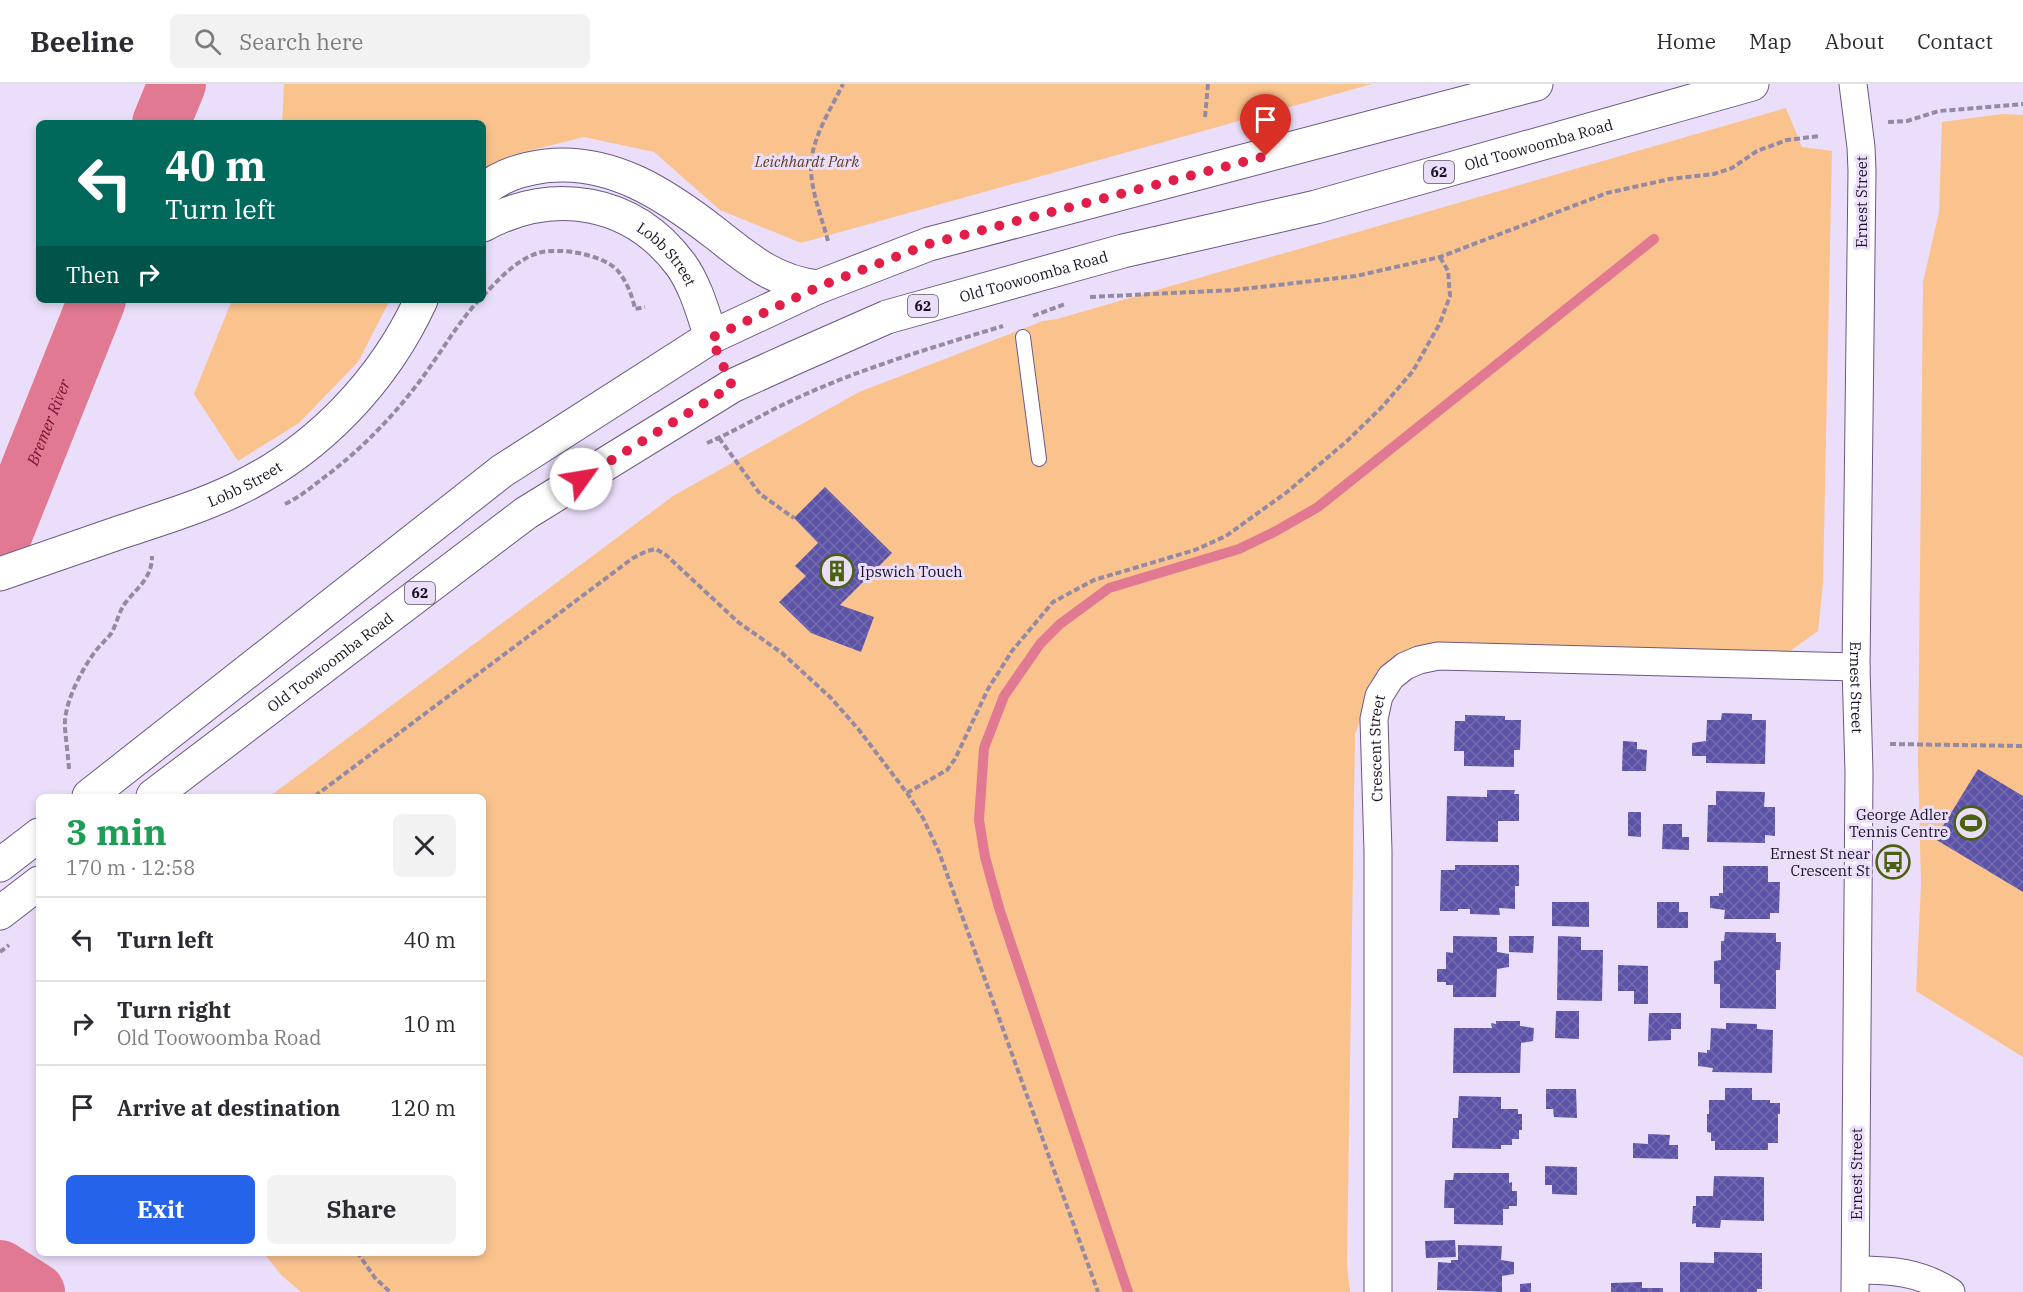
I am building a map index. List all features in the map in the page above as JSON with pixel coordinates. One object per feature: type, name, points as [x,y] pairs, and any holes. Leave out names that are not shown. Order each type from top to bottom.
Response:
[{"type":"main road","points":[[79,784],[137,760],[502,471],[711,338],[818,287],[929,244],[1536,84]]},
{"type":"main road","name":"Old Toowoomba Road","points":[[157,793],[526,513],[732,386],[887,316],[1112,254],[1316,207],[1752,84]]},
{"type":"main road","points":[[486,189],[509,174],[536,168],[569,165],[603,170],[639,183],[663,196],[767,272],[792,283],[818,287]]},
{"type":"main road","name":"Lobb Street","points":[[486,224],[510,212],[540,204],[555,203],[587,205],[621,216],[649,232],[682,266],[696,294],[711,338],[732,386]]},
{"type":"main road","name":"Lobb Street","points":[[0,574],[185,510],[238,489],[294,455],[335,422],[372,380],[402,338],[420,303]]},
{"type":"main road","points":[[0,864],[36,837]]},
{"type":"main road","points":[[0,913],[36,885]]},
{"type":"street","name":"Ernest Street","points":[[1853,84],[1862,171],[1856,668],[1859,784],[1855,1281]]},
{"type":"street","name":"Crescent Street","points":[[1378,1292],[1378,851],[1374,719],[1379,696],[1391,677],[1405,666],[1438,656],[1856,668]]},
{"type":"street","points":[[1855,1281],[1894,1270],[1911,1274],[1952,1292]]},
{"type":"lane","points":[[1023,337],[1039,459]]},
{"type":"path","points":[[828,241],[814,189],[811,167],[815,145],[843,84]]},
{"type":"path","points":[[1205,117],[1208,84]]},
{"type":"path","points":[[1884,123],[1906,121],[1939,111],[2023,104]]},
{"type":"path","points":[[1085,297],[1234,290],[1356,276],[1440,257],[1607,192],[1670,179],[1714,174],[1732,168],[1757,151],[1787,140],[1820,136]]},
{"type":"path","points":[[486,293],[522,260],[538,253],[570,251],[585,254],[616,268],[626,282],[635,309],[645,307]]},
{"type":"path","points":[[907,793],[947,770],[956,759],[988,690],[1012,651],[1053,602],[1094,580],[1195,550],[1226,536],[1287,492],[1347,441],[1382,407],[1413,371],[1444,314],[1450,296],[1450,284],[1448,271],[1440,257]]},
{"type":"path","points":[[1029,318],[1073,301]]},
{"type":"path","points":[[698,447],[794,399],[826,386],[933,347],[1007,325]]},
{"type":"path","points":[[719,438],[760,494],[794,518]]},
{"type":"path","points":[[79,784],[65,726],[69,704],[79,675],[108,637],[125,603],[149,575],[152,566],[152,549]]},
{"type":"path","points":[[318,794],[633,558],[656,549],[666,555],[738,622],[782,653],[831,698],[859,730],[907,793],[932,834],[1098,1292]]},
{"type":"path","points":[[1890,744],[2023,746]]},
{"type":"path","points":[[360,1256],[375,1278],[390,1292]]},
{"type":"green space","name":"Leichhardt Park","points":[[284,84],[1372,84],[801,243],[720,210],[654,152],[584,137],[512,155],[486,168],[486,120],[282,120]]},
{"type":"green space","points":[[1786,108],[1802,147],[1832,151],[1823,584],[1818,631],[1786,654],[1434,650],[1369,699],[1355,734],[1347,1265],[1350,1292],[301,1292],[281,1275],[266,1256],[486,1256],[486,794],[273,794],[673,496],[859,392],[1043,321],[1057,319]]},
{"type":"green space","points":[[2002,114],[2023,115],[2023,1057],[1916,991],[1921,885],[1918,761],[1923,282],[1939,212],[1942,122]]},
{"type":"green space","points":[[231,303],[388,303],[358,362],[299,423],[238,461],[194,394]]},
{"type":"building","name":"Ipswich Touch","points":[[825,487],[892,553],[840,605],[874,617],[861,652],[811,633],[779,602],[806,576],[795,566],[818,543],[794,518]]},
{"type":"building","points":[[1722,713],[1752,714],[1752,720],[1766,720],[1765,764],[1706,763],[1706,756],[1692,756],[1692,743],[1706,741],[1707,720],[1721,720]]},
{"type":"building","points":[[1465,715],[1505,716],[1505,720],[1521,720],[1520,750],[1514,750],[1514,767],[1464,766],[1464,751],[1454,751],[1455,721],[1465,721]]},
{"type":"building","points":[[1623,741],[1637,742],[1637,749],[1647,750],[1646,771],[1622,771]]},
{"type":"building","points":[[1978,769],[2023,796],[2023,892],[1935,839]]},
{"type":"building","points":[[1487,790],[1515,790],[1514,794],[1519,794],[1519,821],[1498,821],[1498,842],[1446,841],[1447,796],[1487,797]]},
{"type":"building","points":[[1716,791],[1765,792],[1764,807],[1775,807],[1775,836],[1765,835],[1765,843],[1707,842],[1708,805],[1716,805]]},
{"type":"building","points":[[1628,812],[1641,812],[1641,837],[1628,836]]},
{"type":"building","points":[[1663,824],[1682,824],[1682,837],[1689,837],[1689,850],[1662,849]]},
{"type":"building","points":[[1455,865],[1519,865],[1519,886],[1515,886],[1515,909],[1499,908],[1500,915],[1470,914],[1470,909],[1440,911],[1441,870],[1455,870]]},
{"type":"building","points":[[1723,866],[1768,866],[1768,882],[1780,882],[1779,913],[1770,913],[1770,919],[1724,919],[1725,910],[1710,908],[1710,896],[1719,896],[1719,893],[1723,893]]},
{"type":"building","points":[[1552,902],[1589,902],[1589,927],[1552,926]]},
{"type":"building","points":[[1657,902],[1679,902],[1679,912],[1688,912],[1688,928],[1657,928]]},
{"type":"building","points":[[1725,932],[1776,933],[1776,942],[1781,942],[1780,970],[1776,970],[1776,1009],[1720,1008],[1720,984],[1714,984],[1714,961],[1721,960],[1721,941],[1724,941]]},
{"type":"building","points":[[1453,936],[1497,937],[1497,952],[1509,954],[1509,967],[1497,969],[1496,997],[1453,997],[1453,985],[1437,982],[1437,969],[1446,969],[1446,952],[1453,953]]},
{"type":"building","points":[[1509,936],[1534,936],[1533,953],[1509,952]]},
{"type":"building","points":[[1558,936],[1581,937],[1581,950],[1603,950],[1602,1001],[1557,1000]]},
{"type":"building","points":[[1618,965],[1648,966],[1648,1004],[1634,1004],[1634,991],[1618,991]]},
{"type":"building","points":[[1556,1011],[1579,1011],[1579,1039],[1555,1038]]},
{"type":"building","points":[[1649,1013],[1681,1013],[1681,1029],[1671,1029],[1671,1040],[1648,1041]]},
{"type":"building","points":[[1496,1021],[1520,1021],[1520,1026],[1534,1028],[1533,1041],[1521,1043],[1520,1073],[1453,1073],[1454,1028],[1492,1028],[1491,1023],[1496,1024]]},
{"type":"building","points":[[1726,1023],[1757,1024],[1757,1029],[1773,1030],[1772,1073],[1712,1072],[1713,1068],[1698,1066],[1698,1052],[1707,1053],[1707,1050],[1710,1050],[1711,1028],[1726,1029]]},
{"type":"building","points":[[1725,1088],[1752,1088],[1752,1100],[1770,1100],[1770,1103],[1780,1103],[1778,1143],[1768,1143],[1768,1150],[1715,1150],[1715,1141],[1711,1141],[1711,1133],[1707,1132],[1709,1100],[1725,1100]]},
{"type":"building","points":[[1546,1089],[1576,1089],[1577,1118],[1554,1117],[1553,1109],[1546,1109]]},
{"type":"building","points":[[1459,1096],[1501,1097],[1501,1109],[1518,1109],[1518,1114],[1522,1114],[1522,1130],[1519,1130],[1519,1139],[1512,1139],[1512,1145],[1501,1145],[1501,1149],[1452,1148],[1453,1118],[1458,1118]]},
{"type":"building","points":[[1648,1134],[1670,1135],[1669,1145],[1678,1145],[1678,1159],[1633,1158],[1633,1143],[1648,1144]]},
{"type":"building","points":[[1545,1166],[1577,1167],[1577,1195],[1552,1194],[1552,1185],[1545,1185]]},
{"type":"building","points":[[1454,1173],[1509,1173],[1512,1191],[1517,1191],[1517,1206],[1503,1209],[1503,1225],[1454,1224],[1454,1208],[1444,1208],[1445,1180],[1453,1180]]},
{"type":"building","points":[[1714,1176],[1764,1177],[1764,1221],[1721,1220],[1720,1228],[1696,1227],[1696,1223],[1692,1224],[1696,1196],[1713,1196]]},
{"type":"building","points":[[1455,1240],[1456,1257],[1426,1258],[1425,1241]]},
{"type":"building","points":[[1458,1245],[1502,1246],[1501,1260],[1514,1262],[1514,1274],[1502,1276],[1502,1292],[1437,1290],[1438,1262],[1451,1263],[1451,1260],[1458,1260]]},
{"type":"building","points":[[1714,1252],[1762,1253],[1762,1289],[1757,1289],[1757,1292],[1680,1292],[1680,1262],[1714,1263]]},
{"type":"building","points":[[1642,1282],[1642,1288],[1663,1288],[1663,1292],[1611,1292],[1611,1283]]},
{"type":"building","points":[[1531,1283],[1531,1292],[1520,1292],[1520,1284]]},
{"type":"waterway","name":"Bremer River","points":[[162,120],[177,84]]},
{"type":"waterway","points":[[1128,1292],[1000,911],[985,857],[979,820],[984,748],[1004,696],[1040,644],[1060,624],[1109,588],[1239,549],[1318,507],[1654,239]]},
{"type":"waterway","name":"Bremer River","points":[[0,543],[96,303]]},
{"type":"waterway","name":"Bremer River","points":[[0,1269],[36,1292]]},
{"type":"place","name":"Ipswich Touch","points":[[837,571]]},
{"type":"place","name":"George Adler Tennis Centre","points":[[1971,823]]},
{"type":"place","name":"Ernest St near Crescent St","points":[[1893,862]]},
{"type":"route","points":[[581,479],[732,386],[711,338],[732,327],[818,287],[929,244],[1266,156]]}]
